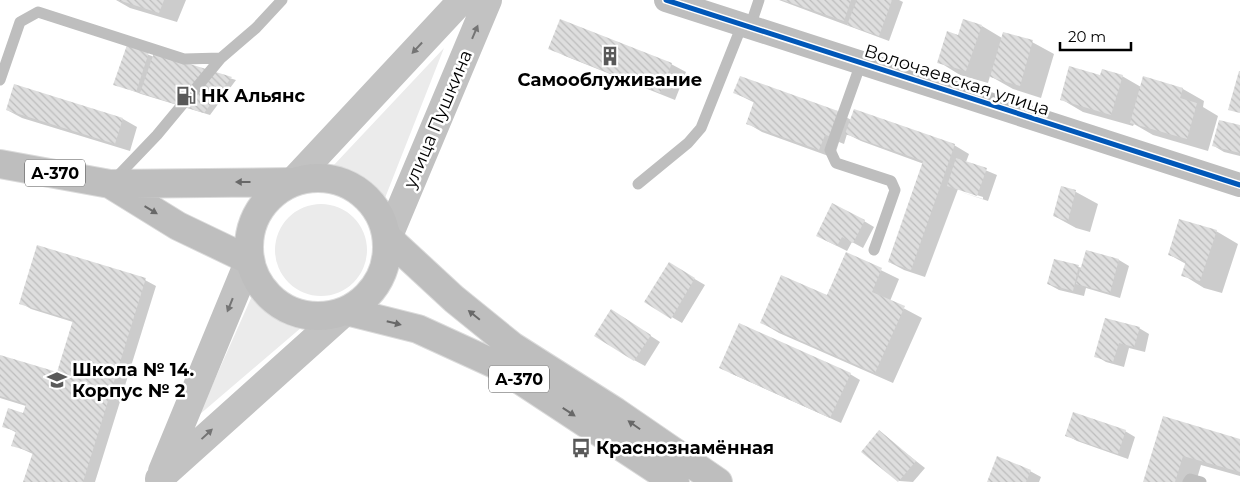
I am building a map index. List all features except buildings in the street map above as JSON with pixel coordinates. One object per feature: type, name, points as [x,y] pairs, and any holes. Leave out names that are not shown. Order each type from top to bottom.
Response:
[{"type":"highway","name":"А-370","points":[[0,164],[110,184],[292,182]]},
{"type":"highway","name":"А-370","points":[[312,176],[350,184],[378,210],[388,238],[388,256],[380,280],[365,297],[346,311],[317,317],[282,307],[258,284],[249,260],[248,240],[255,216],[270,195],[292,182],[312,176]]},
{"type":"highway","name":"А-370","points":[[110,184],[178,226],[249,260]]},
{"type":"highway","name":"А-370","points":[[388,238],[454,299],[512,346],[616,412],[718,482]]},
{"type":"highway","name":"А-370","points":[[346,311],[418,329],[499,366],[675,482]]},
{"type":"main road","points":[[292,182],[462,0]]},
{"type":"main road","name":"улица Пушкина","points":[[388,238],[488,0]]},
{"type":"main road","points":[[161,481],[249,260]]},
{"type":"main road","points":[[161,481],[346,311]]},
{"type":"street","name":"Волочаевская улица","points":[[666,0],[1240,185]]},
{"type":"lane","points":[[110,184],[157,135],[221,58],[250,34],[282,0]]},
{"type":"lane","points":[[638,184],[688,143],[701,128],[759,0]]},
{"type":"lane","points":[[0,80],[20,22],[38,12],[184,60],[221,58]]},
{"type":"lane","points":[[861,64],[830,150],[836,163],[890,181],[894,190],[874,250]]},
{"type":"lane","points":[[1188,482],[1190,479],[1202,482]]},
{"type":"shaded area","points":[[444,48],[385,198],[351,174],[332,167]]},
{"type":"shaded area","points":[[321,204],[338,208],[353,218],[363,233],[367,250],[363,267],[353,282],[338,292],[321,296],[304,292],[289,282],[279,267],[275,250],[279,233],[289,218],[304,208]]},
{"type":"shaded area","points":[[252,296],[268,312],[302,327],[199,415]]},
{"type":"cycle path","points":[[666,0],[1240,185]]},
{"type":"place","name":"Самооблуживание","points":[[610,56]]},
{"type":"place","name":"НК Альянс","points":[[186,96]]},
{"type":"place","name":"Школа № 14. Корпус № 2","points":[[57,380]]},
{"type":"place","name":"Краснознамённая","points":[[581,448]]}]
